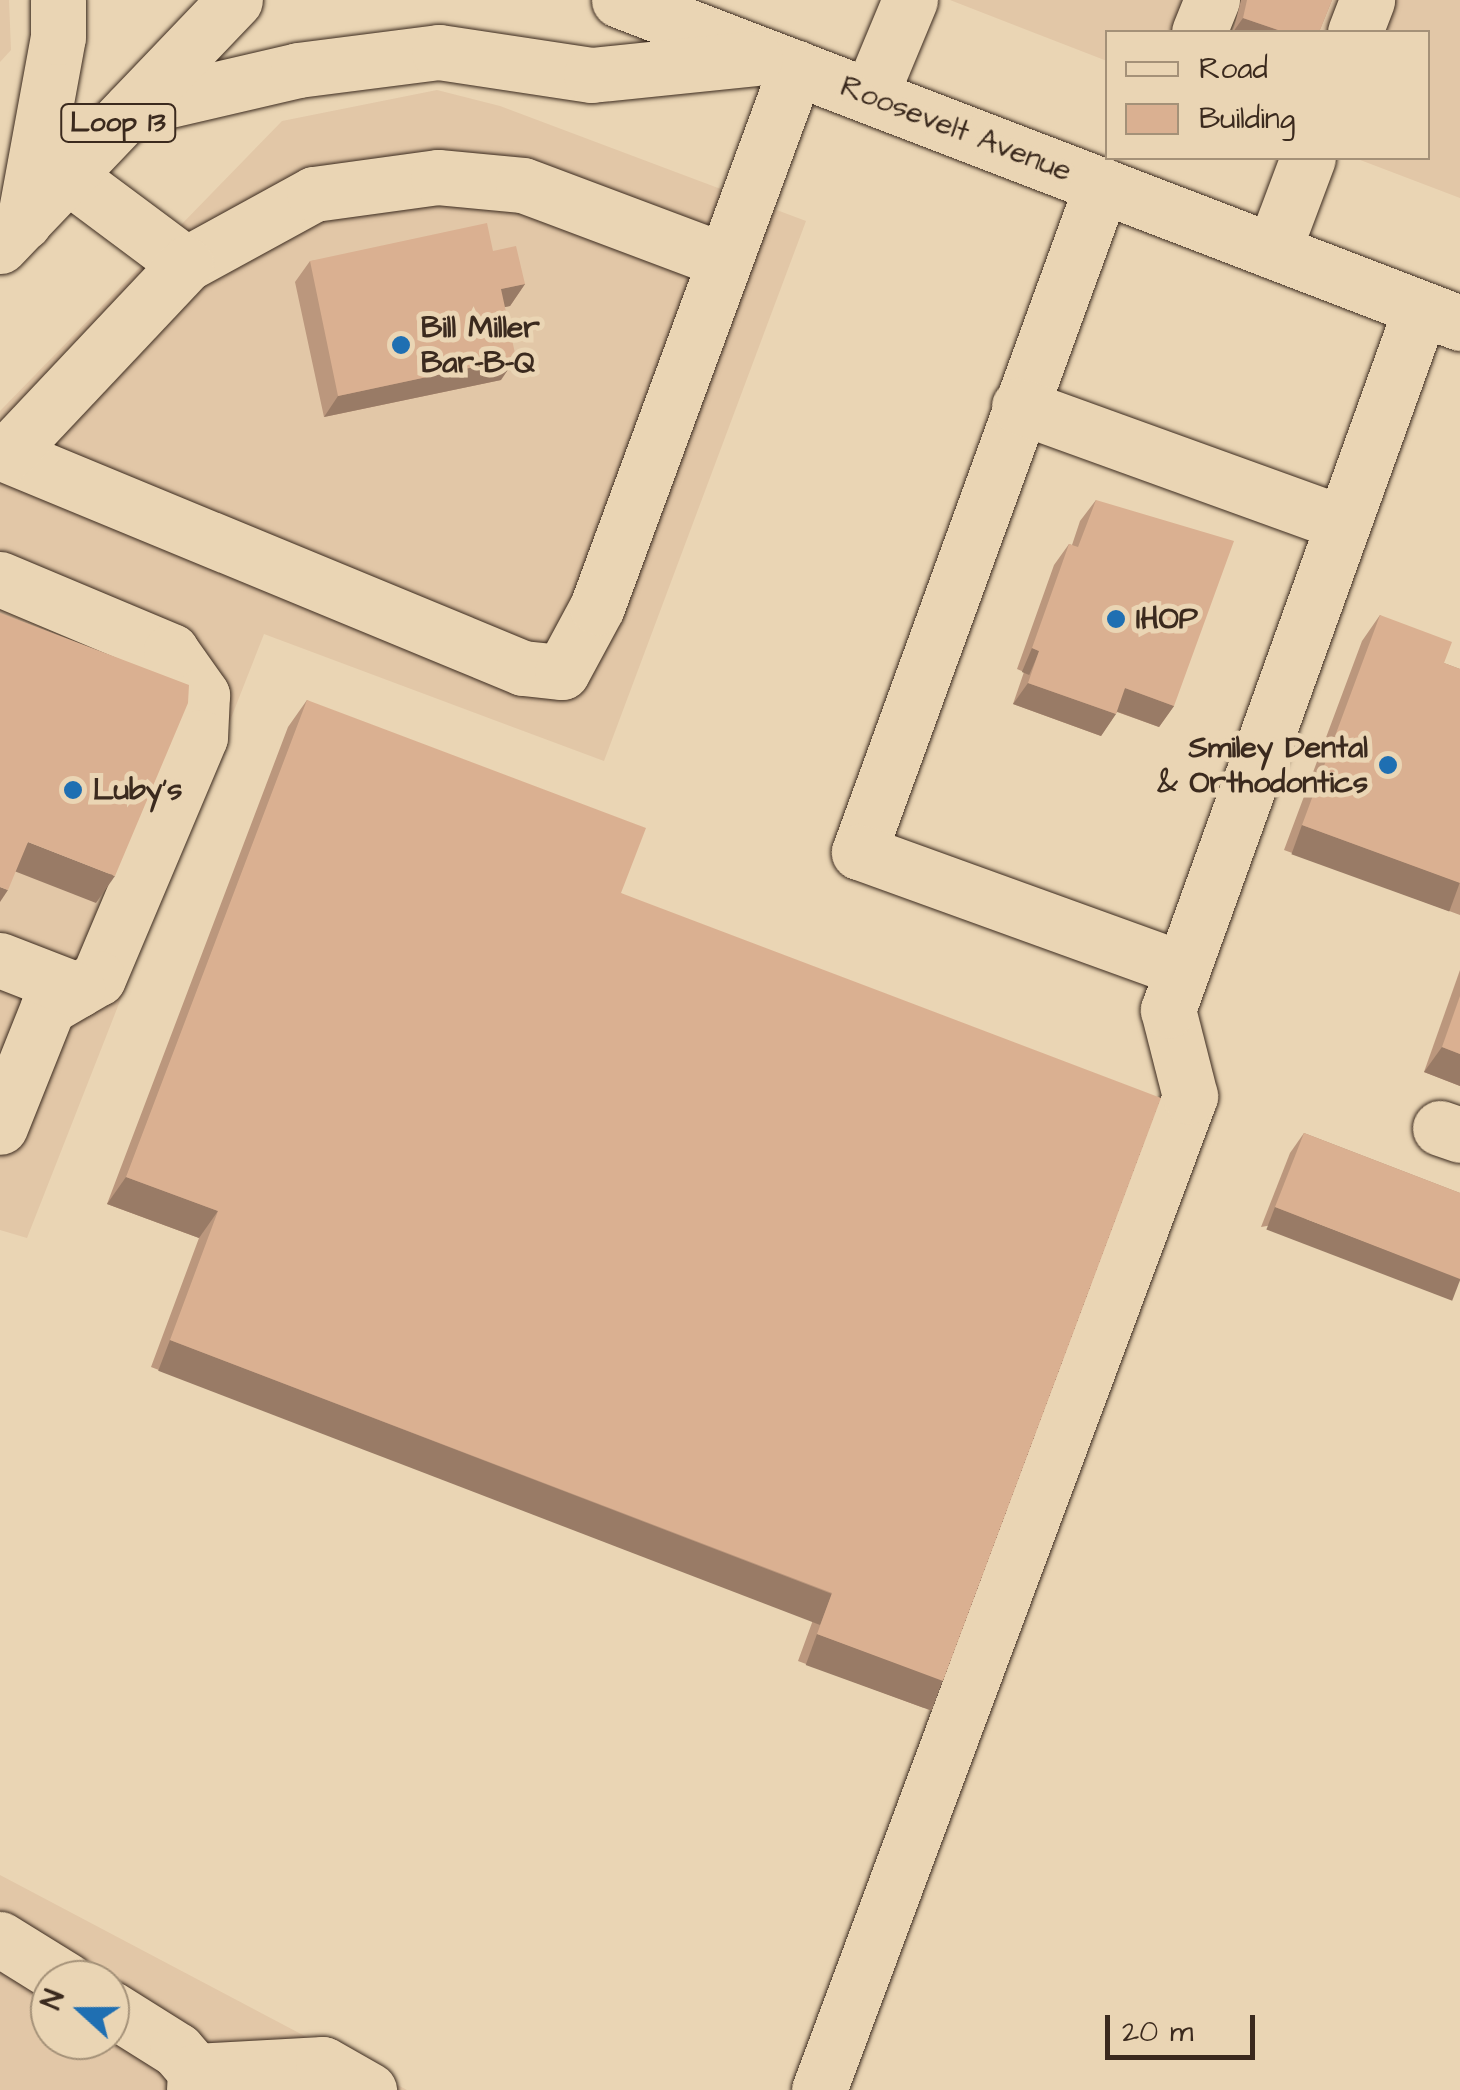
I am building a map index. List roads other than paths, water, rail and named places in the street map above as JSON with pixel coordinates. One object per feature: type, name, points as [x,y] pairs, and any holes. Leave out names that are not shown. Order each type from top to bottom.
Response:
[{"type":"main road","points":[[12,234],[58,37],[58,0]]},
{"type":"main road","name":"Loop 13","points":[[12,234],[235,0]]},
{"type":"main road","name":"Roosevelt Avenue","points":[[619,0],[668,11],[782,62],[1440,315]]},
{"type":"main road","points":[[870,96],[910,0]]},
{"type":"main road","points":[[1184,0],[1184,30]]},
{"type":"main road","points":[[1200,30],[1212,0]]},
{"type":"main road","points":[[1356,30],[1367,0]]},
{"type":"main road","points":[[131,110],[298,70],[439,52],[591,74],[782,62],[724,260],[598,607],[562,672],[506,662],[3,453],[186,264],[314,194],[438,178],[523,186],[724,260]]},
{"type":"main road","points":[[1273,251],[1307,160]]},
{"type":"main road","points":[[68,176],[186,264]]},
{"type":"main road","points":[[1102,185],[1018,406],[859,852],[1183,969]]},
{"type":"main road","points":[[819,2090],[1190,1096],[1168,1010],[1344,523],[1440,315]]},
{"type":"main road","points":[[1018,406],[1344,523]]},
{"type":"main road","points":[[0,578],[171,651],[202,695],[200,737],[98,978],[48,1007],[0,1127]]},
{"type":"main road","points":[[0,960],[77,990]]},
{"type":"main road","points":[[0,1938],[35,1960]]},
{"type":"main road","points":[[130,2021],[177,2050],[195,2080],[323,2064],[369,2090]]},
{"type":"place","name":"Bill Miller Bar-B-Q","points":[[401,345]]},
{"type":"place","name":"IHOP","points":[[1116,619]]},
{"type":"place","name":"Smiley Dental & Orthodontics","points":[[1388,765]]},
{"type":"place","name":"Luby's","points":[[73,790]]}]
